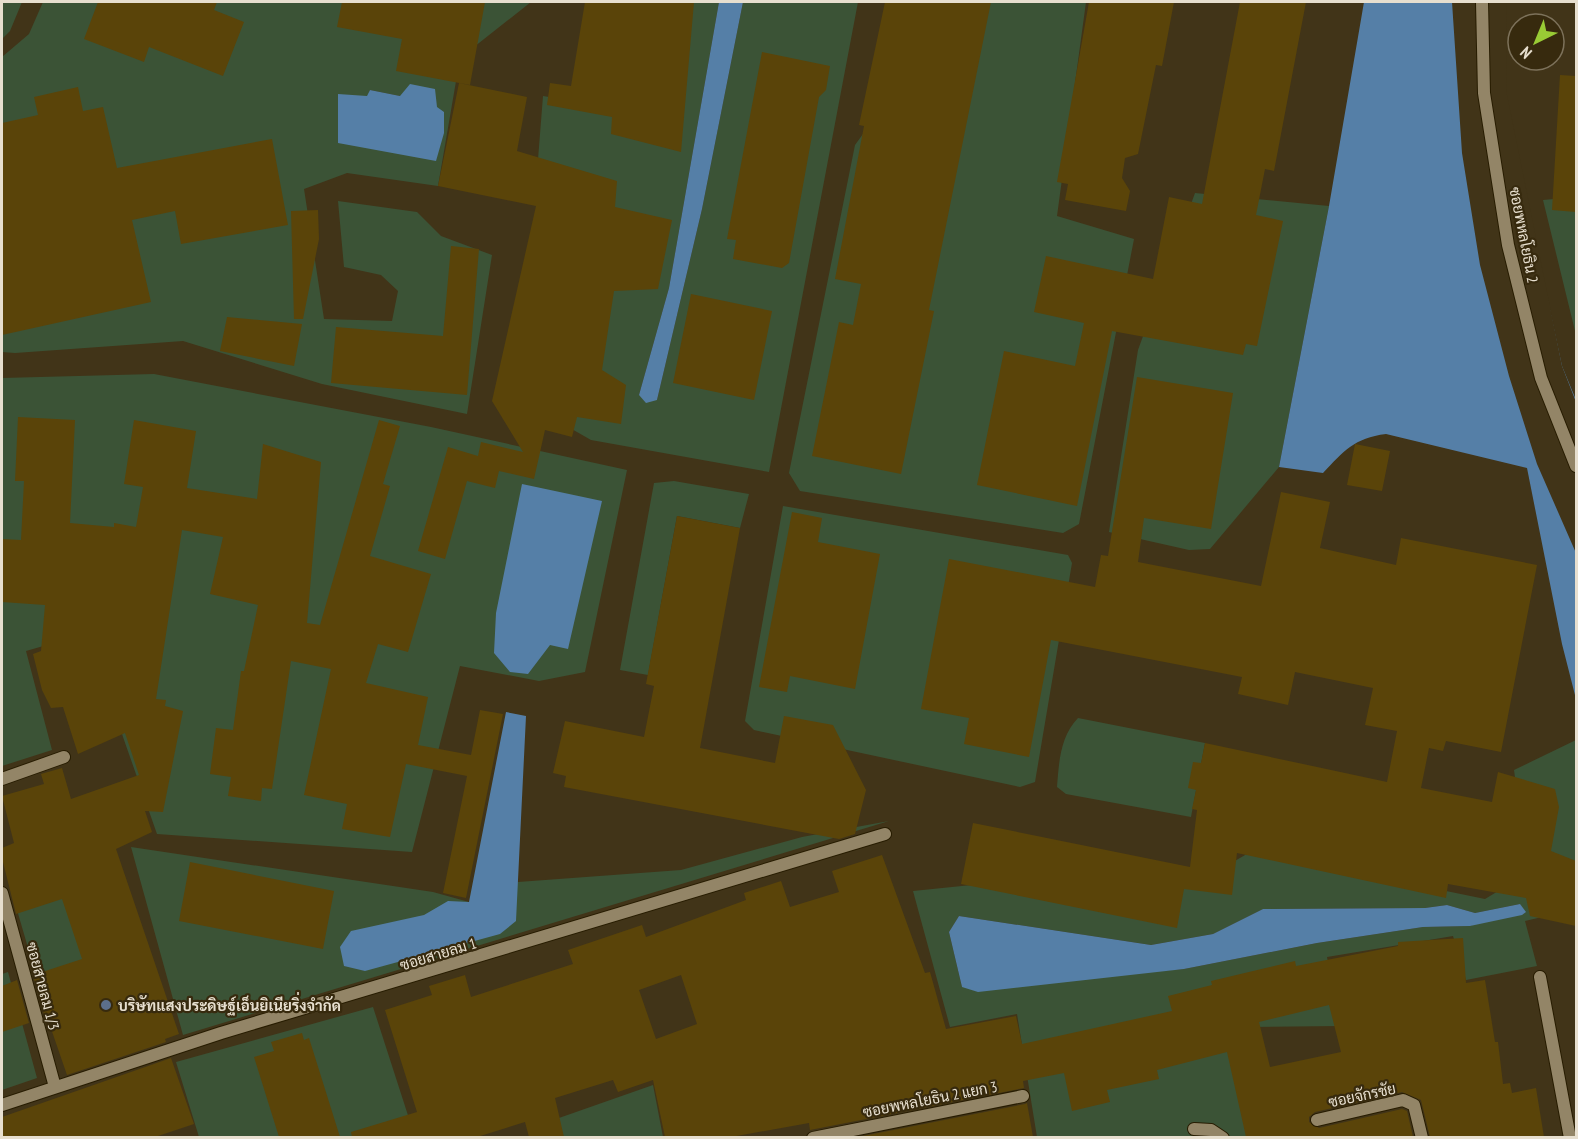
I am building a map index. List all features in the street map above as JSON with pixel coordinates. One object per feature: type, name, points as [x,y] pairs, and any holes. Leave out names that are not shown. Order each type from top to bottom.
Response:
[{"type":"street","name":"ซอยพหลโยธิน 2","points":[[1482,2],[1484,93],[1508,245],[1541,378],[1576,466]]},
{"type":"street","points":[[2,778],[64,757]]},
{"type":"street","name":"ซอยสายลม 1","points":[[2,1106],[221,1033],[885,834]]},
{"type":"street","name":"ซอยสายลม 1/3","points":[[2,893],[55,1087]]},
{"type":"street","points":[[1540,977],[1570,1137]]},
{"type":"street","name":"ซอยพหลโยธิน 2 แยก 3","points":[[813,1137],[844,1134],[1023,1096]]},
{"type":"street","name":"ซอยจักรชัย","points":[[1317,1120],[1403,1101],[1414,1105],[1422,1137]]},
{"type":"street","points":[[1194,1129],[1211,1130],[1223,1137]]},
{"type":"green space","points":[[2,2],[22,2],[10,31],[2,39]]},
{"type":"green space","points":[[43,2],[531,2],[460,58],[438,186],[347,173],[304,189],[324,319],[392,321],[398,291],[381,275],[344,267],[338,201],[417,212],[441,236],[492,255],[467,414],[322,384],[183,341],[2,352],[2,57],[29,34]],"holes":[[[370,90],[400,96],[338,142],[368,97]]]},
{"type":"green space","points":[[634,2],[719,2],[669,288],[639,395],[657,400],[702,209],[743,2],[858,2],[769,472],[591,440],[570,428],[537,172],[543,96],[615,108]]},
{"type":"green space","points":[[983,2],[1086,2],[1057,216],[1134,239],[1079,524],[1063,533],[800,491],[789,473],[855,145],[884,105],[974,36]]},
{"type":"green space","points":[[1195,193],[1329,206],[1279,467],[1210,549],[1189,550],[1109,532],[1138,350]]},
{"type":"green space","points":[[1576,197],[1576,335],[1543,200]]},
{"type":"green space","points":[[154,374],[431,427],[627,470],[585,672],[539,681],[460,666],[412,852],[157,834],[123,737],[92,632],[26,651],[52,750],[2,766],[2,378]]},
{"type":"green space","points":[[674,481],[749,494],[740,528],[677,516],[648,675],[620,670],[654,483]]},
{"type":"green space","points":[[783,506],[1068,555],[1072,563],[1035,782],[1020,787],[754,730],[745,721]]},
{"type":"green space","points":[[1078,718],[1205,743],[1191,817],[1066,794],[1057,787],[1064,742],[1067,733]]},
{"type":"green space","points":[[1576,740],[1576,909],[1525,921],[1537,966],[1466,980],[1453,936],[1327,957],[1340,1026],[1250,1027],[1262,1137],[1037,1137],[1017,1014],[950,1027],[913,891],[1051,877],[1202,880],[1252,851],[1485,899],[1528,873],[1514,770]],"holes":[[[1520,904],[1470,926],[1423,927],[1317,943],[1184,969],[962,987],[949,932],[959,916],[1151,945],[1213,934],[1263,909],[1425,908],[1447,905],[1475,913]]]},
{"type":"green space","points":[[889,821],[183,1035],[131,847],[433,892],[469,902],[518,882],[681,870],[802,837]]},
{"type":"green space","points":[[80,892],[101,963],[38,982],[17,910]]},
{"type":"green space","points":[[8,972],[37,1078],[2,1090],[2,974]]},
{"type":"green space","points":[[373,1007],[415,1137],[199,1137],[176,1062]]},
{"type":"green space","points":[[653,1085],[663,1137],[543,1137],[539,1125]]},
{"type":"water","points":[[719,2],[743,2],[702,209],[657,400],[646,403],[639,395],[669,288]]},
{"type":"water","points":[[1364,2],[1505,2],[1503,90],[1562,366],[1576,400],[1576,699],[1562,644],[1527,468],[1386,434],[1358,442],[1323,473],[1279,467],[1329,206]]},
{"type":"water","points":[[410,84],[435,89],[437,107],[444,112],[444,133],[436,161],[338,143],[338,94],[367,96],[370,90],[400,96]]},
{"type":"water","points":[[522,484],[602,501],[568,649],[550,645],[528,674],[510,672],[494,653],[496,613]]},
{"type":"water","points":[[506,712],[526,716],[516,921],[500,934],[365,971],[344,966],[340,947],[351,931],[424,915],[448,901],[469,902]]},
{"type":"water","points":[[1520,904],[1526,912],[1522,915],[1470,926],[1423,927],[1317,943],[1184,969],[978,992],[962,987],[949,932],[959,916],[1151,945],[1213,934],[1263,909],[1425,908],[1447,905],[1475,913]]},
{"type":"pier","points":[[1452,2],[1507,2],[1506,90],[1562,366],[1576,402],[1576,553],[1537,464],[1509,376],[1480,265],[1462,153]]},
{"type":"building","points":[[98,2],[217,2],[214,10],[244,22],[223,76],[149,47],[144,62],[84,39]]},
{"type":"building","points":[[342,2],[485,2],[470,85],[396,71],[402,39],[337,27]]},
{"type":"building","points":[[585,2],[694,2],[681,152],[611,134],[612,117],[547,105],[550,83],[571,86]]},
{"type":"building","points":[[885,2],[991,2],[929,310],[934,311],[901,474],[812,456],[839,322],[853,325],[861,284],[835,279],[864,126],[859,125]]},
{"type":"building","points":[[1089,2],[1174,2],[1162,66],[1156,65],[1138,154],[1125,158],[1122,178],[1130,191],[1126,211],[1065,200],[1068,184],[1057,182]]},
{"type":"building","points":[[1240,2],[1306,2],[1274,171],[1265,169],[1256,215],[1283,221],[1257,346],[1246,344],[1243,355],[1112,331],[1077,506],[977,485],[1004,351],[1075,366],[1084,323],[1034,312],[1046,256],[1153,279],[1169,197],[1202,204]]},
{"type":"building","points":[[762,52],[830,66],[826,90],[819,97],[789,263],[782,268],[733,259],[736,240],[727,239]]},
{"type":"building","points":[[1560,75],[1576,76],[1576,212],[1552,210]]},
{"type":"building","points":[[459,83],[527,97],[517,151],[617,181],[615,207],[672,220],[658,289],[614,291],[602,370],[626,385],[621,424],[577,417],[572,437],[545,430],[534,479],[499,471],[495,488],[467,481],[445,559],[418,551],[448,447],[478,456],[481,442],[523,452],[492,401],[536,206],[438,186]]},
{"type":"building","points":[[78,87],[83,111],[103,107],[117,168],[272,139],[288,225],[181,244],[175,211],[132,220],[151,302],[2,335],[2,123],[38,115],[34,97]]},
{"type":"building","points":[[318,210],[319,239],[303,319],[294,319],[291,211]]},
{"type":"building","points":[[451,246],[479,249],[467,395],[331,383],[336,327],[443,336]]},
{"type":"building","points":[[691,294],[772,311],[754,400],[673,383]]},
{"type":"building","points":[[227,317],[302,324],[294,366],[220,351]]},
{"type":"building","points":[[1137,377],[1233,393],[1211,529],[1144,518],[1138,562],[1261,586],[1281,492],[1330,502],[1320,548],[1396,565],[1401,538],[1537,565],[1501,752],[1446,741],[1443,751],[1429,748],[1421,788],[1492,802],[1498,772],[1555,789],[1559,807],[1551,851],[1576,861],[1576,926],[1530,916],[1526,898],[1448,884],[1446,898],[1237,853],[1232,895],[1184,889],[1177,928],[961,884],[973,823],[1190,867],[1197,810],[1192,809],[1196,790],[1188,788],[1193,762],[1201,763],[1205,743],[1387,782],[1397,731],[1365,725],[1373,688],[1295,672],[1288,705],[1238,694],[1242,677],[1051,640],[1029,757],[964,744],[969,718],[921,709],[949,559],[1095,587],[1101,555],[1108,556]]},
{"type":"building","points":[[18,417],[75,420],[70,523],[114,527],[114,523],[136,527],[143,487],[124,484],[134,420],[196,431],[187,488],[257,499],[263,444],[321,462],[307,623],[320,625],[379,420],[400,426],[383,484],[390,486],[370,556],[431,574],[408,652],[378,644],[366,683],[428,697],[418,745],[471,755],[480,710],[503,714],[466,898],[443,893],[467,776],[406,764],[390,837],[342,829],[347,804],[304,795],[331,669],[291,661],[272,789],[262,788],[261,801],[228,796],[231,777],[210,774],[216,728],[233,730],[241,671],[244,671],[258,605],[210,594],[223,537],[182,530],[156,699],[166,700],[165,706],[183,711],[163,812],[145,811],[152,832],[116,849],[179,1034],[165,1039],[166,1042],[67,1075],[47,1017],[45,1018],[33,975],[82,959],[62,899],[16,914],[2,858],[2,848],[14,843],[2,796],[44,784],[41,774],[62,768],[71,799],[139,775],[125,733],[78,754],[63,707],[51,708],[42,690],[33,654],[41,651],[45,605],[2,602],[2,539],[21,540],[24,481],[15,481]]},
{"type":"building","points":[[1355,444],[1390,451],[1382,491],[1347,485]]},
{"type":"building","points":[[792,512],[822,518],[818,542],[880,554],[855,689],[790,676],[787,692],[759,687]]},
{"type":"building","points":[[677,516],[740,528],[700,748],[775,763],[784,716],[833,725],[866,790],[855,834],[839,839],[564,787],[566,776],[553,773],[565,721],[644,737],[654,686],[646,684]]},
{"type":"building","points":[[882,855],[925,973],[930,972],[946,1029],[1016,1016],[1022,1044],[1172,1011],[1168,996],[1212,985],[1211,981],[1295,961],[1296,966],[1398,946],[1398,942],[1463,938],[1466,983],[1485,980],[1495,1042],[1498,1042],[1503,1084],[1510,1083],[1512,1093],[1536,1088],[1544,1137],[1430,1137],[1421,1100],[1402,1092],[1315,1112],[1309,1117],[1309,1122],[1319,1128],[1402,1109],[1407,1111],[1413,1137],[1246,1137],[1227,1052],[1157,1070],[1159,1079],[1107,1090],[1110,1102],[1072,1111],[1064,1073],[1023,1081],[1024,1088],[810,1130],[809,1123],[731,1137],[665,1137],[653,1080],[618,1092],[613,1080],[555,1098],[564,1137],[529,1137],[525,1122],[477,1137],[352,1137],[351,1132],[417,1112],[385,1010],[432,995],[429,986],[465,975],[471,997],[573,964],[568,950],[642,925],[646,937],[746,900],[744,893],[781,881],[790,907],[839,892],[832,871]],"holes":[[[681,975],[697,1024],[656,1039],[639,990]],[[1329,1005],[1341,1052],[1270,1067],[1259,1022]]]},
{"type":"building","points":[[190,862],[334,891],[323,949],[179,921]]},
{"type":"building","points":[[17,980],[29,1023],[2,1032],[2,986]]},
{"type":"building","points":[[302,1033],[304,1040],[309,1038],[340,1137],[279,1137],[254,1057],[274,1051],[271,1042]]},
{"type":"building","points":[[171,1058],[194,1124],[155,1137],[2,1137],[2,1117]]},
{"type":"building","points":[[1027,1103],[1033,1137],[858,1137],[1025,1104]]},
{"type":"place","name":"บริษัทแสงประดิษฐ์เอ็นยิเนียริ่งจำกัด","points":[[106,1005]]}]
